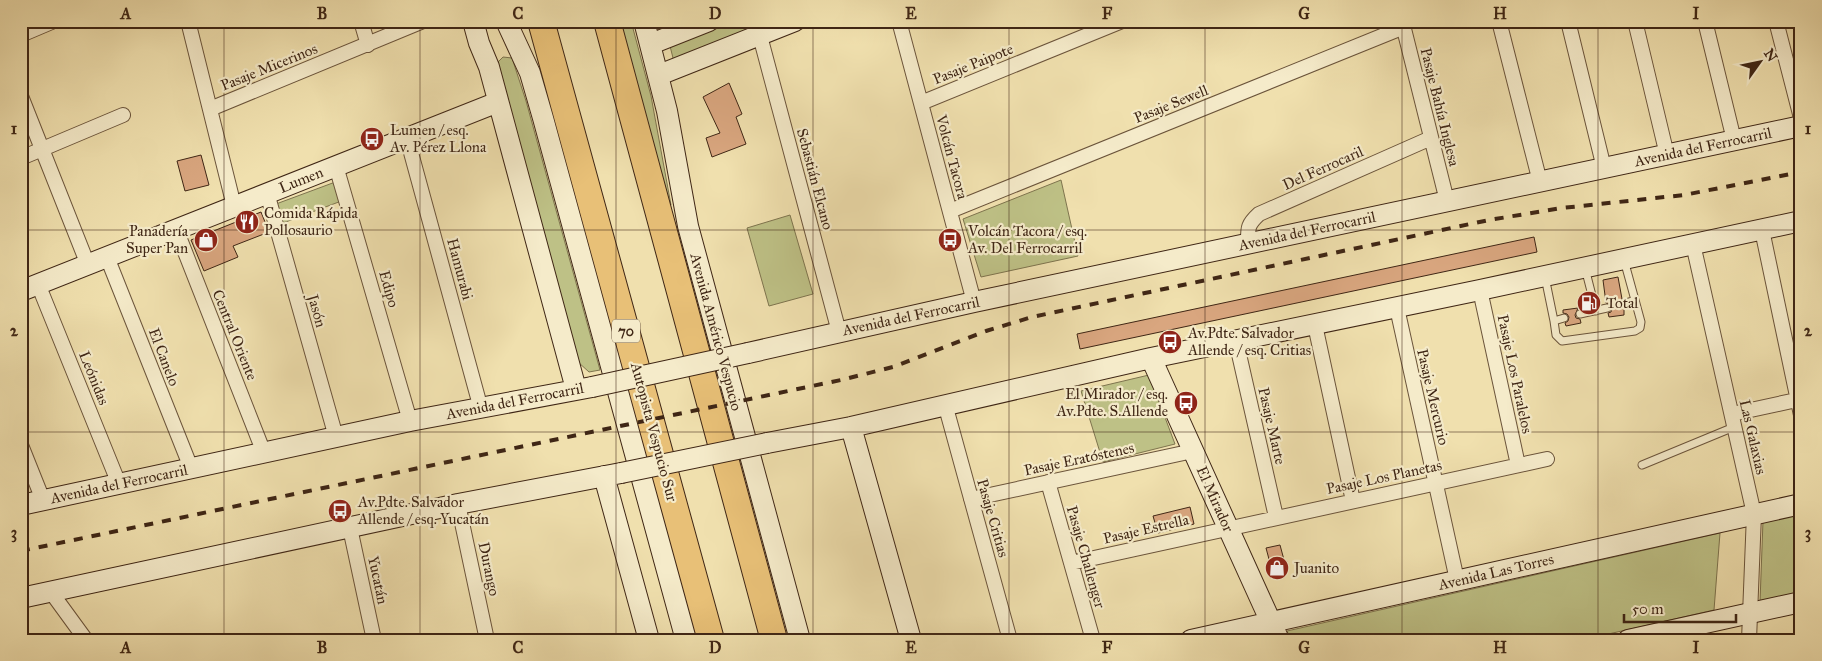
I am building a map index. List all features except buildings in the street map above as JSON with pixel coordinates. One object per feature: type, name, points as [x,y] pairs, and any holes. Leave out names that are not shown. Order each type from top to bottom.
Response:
[{"type":"highway","name":"Autopista Vespucio Sur","points":[[541,21],[711,640]]},
{"type":"highway","points":[[607,21],[774,640]]},
{"type":"street","points":[[21,34],[54,21]]},
{"type":"street","points":[[188,21],[234,206]]},
{"type":"street","points":[[361,21],[368,45]]},
{"type":"street","name":"Pasaje Micerinos","points":[[210,109],[423,21]]},
{"type":"street","points":[[473,21],[479,43],[489,67],[584,388]]},
{"type":"street","points":[[506,21],[530,74],[544,118],[686,640]]},
{"type":"street","name":"Avenida Américo Vespucio","points":[[644,21],[659,75],[688,226],[800,640]]},
{"type":"street","points":[[651,44],[709,21]]},
{"type":"street","points":[[659,75],[795,21]]},
{"type":"street","name":"Volcán Tacora","points":[[899,21],[974,302]]},
{"type":"street","name":"Pasaje Paipote","points":[[921,103],[1122,21]]},
{"type":"street","points":[[1499,21],[1540,182]]},
{"type":"street","points":[[1568,21],[1604,168]]},
{"type":"street","points":[[1635,21],[1667,155]]},
{"type":"street","points":[[1705,21],[1734,140]]},
{"type":"street","points":[[1776,21],[1801,118]]},
{"type":"street","name":"Pasaje Bahía Inglesa","points":[[1403,24],[1447,201]]},
{"type":"street","name":"Pasaje Sewell","points":[[950,211],[1403,24]]},
{"type":"street","name":"Sebastián Elcano","points":[[760,36],[839,332]]},
{"type":"street","points":[[489,67],[493,56],[501,50],[512,49],[522,54]]},
{"type":"street","points":[[21,96],[88,265]]},
{"type":"street","name":"Lumen","points":[[30,288],[498,102]]},
{"type":"street","points":[[21,158],[123,115]]},
{"type":"street","name":"Avenida del Ferrocarril","points":[[21,505],[410,421],[584,388],[974,302],[1801,126]]},
{"type":"street","name":"Hamurabi","points":[[407,138],[481,409]]},
{"type":"street","name":"Del Ferrocaril","points":[[1248,244],[1248,227],[1259,214],[1432,138]]},
{"type":"street","name":"Edipo","points":[[336,166],[410,421]]},
{"type":"street","name":"Jasón","points":[[267,193],[336,437]]},
{"type":"street","points":[[21,598],[458,504],[851,427],[944,404],[1151,358],[1397,308],[1801,221]]},
{"type":"street","name":"Central Oriente","points":[[176,230],[264,453]]},
{"type":"street","points":[[1762,230],[1801,415]]},
{"type":"street","name":"Las Galaxias","points":[[1693,244],[1754,514],[1749,640]]},
{"type":"street","name":"El Canelo","points":[[107,257],[191,468]]},
{"type":"street","name":"Leónidas","points":[[30,288],[119,484]]},
{"type":"street","name":"Pasaje Los Paralelos","points":[[1480,290],[1518,465]]},
{"type":"street","name":"Pasaje Mercurio","points":[[1397,308],[1457,580]]},
{"type":"street","points":[[1315,325],[1354,500]]},
{"type":"street","name":"Pasaje Marte","points":[[1236,341],[1276,517]]},
{"type":"street","name":"El Mirador","points":[[1151,358],[1275,631]]},
{"type":"street","points":[[1733,421],[1799,399]]},
{"type":"street","name":"Pasaje Critias","points":[[944,404],[1010,640]]},
{"type":"street","points":[[851,427],[911,640]]},
{"type":"street","points":[[21,445],[43,500]]},
{"type":"street","name":"Pasaje Eratóstenes","points":[[971,499],[1193,451]]},
{"type":"street","name":"Pasaje Los Planetas","points":[[1228,528],[1547,459]]},
{"type":"street","points":[[612,475],[649,640]]},
{"type":"street","name":"Pasaje Challenger","points":[[1048,482],[1092,640]]},
{"type":"street","name":"Durango","points":[[458,504],[488,640]]},
{"type":"street","name":"Avenida Las Torres","points":[[1191,640],[1275,631],[1457,580],[1801,504]]},
{"type":"street","name":"Yucatán","points":[[350,528],[374,640]]},
{"type":"street","name":"Pasaje Estrella","points":[[1071,563],[1228,528]]},
{"type":"street","points":[[51,592],[86,640]]},
{"type":"street","points":[[1628,640],[1801,602]]},
{"type":"lane","points":[[1545,276],[1556,335],[1562,340],[1635,331],[1640,328],[1641,322],[1624,259]]},
{"type":"lane","points":[[1585,268],[1596,311]]},
{"type":"lane","points":[[1623,304],[1635,300]]},
{"type":"lane","points":[[1580,314],[1607,308]]},
{"type":"lane","points":[[1554,320],[1564,318]]},
{"type":"lane","points":[[1642,465],[1733,421]]},
{"type":"green space","points":[[614,21],[631,21],[651,96],[671,205],[666,206]]},
{"type":"green space","points":[[733,21],[771,21],[674,62],[670,46]]},
{"type":"green space","points":[[503,57],[512,58],[526,101],[600,370],[589,372],[578,362],[498,62]]},
{"type":"green space","points":[[1061,180],[1078,256],[981,277],[963,219]]},
{"type":"green space","points":[[338,181],[344,200],[283,223],[276,204]]},
{"type":"green space","points":[[790,215],[813,294],[769,306],[747,228]]},
{"type":"green space","points":[[1149,375],[1175,444],[1103,462],[1081,391]]},
{"type":"green space","points":[[1801,513],[1801,593],[1760,602],[1763,521]]},
{"type":"green space","points":[[1720,533],[1714,610],[1582,640],[1291,640],[1287,631]]},
{"type":"railway","points":[[21,551],[841,380],[893,367],[986,331],[1032,317],[1489,220],[1562,208],[1684,195],[1801,172]]},
{"type":"place","name":"Lumen / esq. Av. Pérez Llona","points":[[372,139]]},
{"type":"place","name":"Comida Rápida Pollosaurio","points":[[247,222]]},
{"type":"place","name":"Panadería Super Pan","points":[[206,240]]},
{"type":"place","name":"Volcán Tacora / esq. Av. Del Ferrocarril","points":[[950,240]]},
{"type":"place","name":"Total","points":[[1589,303]]},
{"type":"place","name":"Av.Pdte. Salvador Allende / esq. Critias","points":[[1170,342]]},
{"type":"place","name":"El Mirador / esq. Av.Pdte. S.Allende","points":[[1186,403]]},
{"type":"place","name":"Av.Pdte. Salvador Allende / esq. Yucatán","points":[[340,511]]},
{"type":"place","name":"Juanito","points":[[1277,568]]}]
